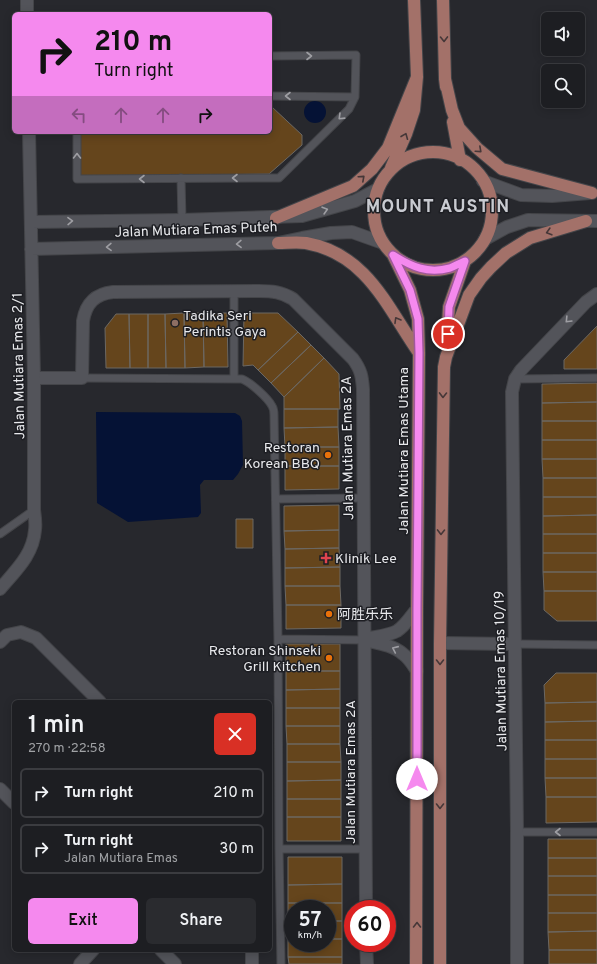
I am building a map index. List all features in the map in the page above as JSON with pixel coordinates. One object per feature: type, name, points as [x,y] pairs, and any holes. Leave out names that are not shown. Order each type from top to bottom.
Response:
[{"type":"main road","points":[[389,171],[401,162],[415,155],[431,152],[446,154],[460,160],[474,169],[483,181],[490,195],[492,210],[491,225],[486,239],[477,251],[465,261],[451,268],[436,270],[421,269],[406,264],[393,255],[383,243],[376,226],[374,208],[378,189],[389,171],[406,134],[414,110],[417,77],[414,0]]},
{"type":"main road","points":[[443,0],[445,79],[460,160]]},
{"type":"main road","points":[[276,218],[353,186],[372,169],[388,148],[417,77]]},
{"type":"main road","points":[[445,79],[452,110],[459,128],[477,148],[502,168],[595,193]]},
{"type":"main road","points":[[446,357],[469,295],[480,278],[506,253],[530,238],[592,221]]},
{"type":"main road","points":[[278,243],[305,243],[330,250],[348,259],[369,278],[390,306],[419,353]]},
{"type":"main road","name":"Jalan Mutiara Emas Utama","points":[[393,255],[410,290],[418,319],[416,964]]},
{"type":"main road","points":[[440,964],[440,643],[444,367],[449,307],[465,261]]},
{"type":"street","points":[[27,0],[27,12]]},
{"type":"street","name":"Jalan Mutiara Emas 2/1","points":[[0,588],[28,554],[33,542],[35,528],[34,378],[29,134]]},
{"type":"street","points":[[483,181],[521,194],[552,196],[595,193]]},
{"type":"street","name":"Jalan Mutiara Emas Puteh","points":[[31,222],[276,218],[302,216],[354,201],[378,189]]},
{"type":"street","points":[[486,239],[507,227],[528,220],[592,221]]},
{"type":"street","name":"Jalan Mutiara Emas Puteh","points":[[32,249],[278,243],[331,233],[352,232],[383,243]]},
{"type":"street","name":"Jalan Mutiara Emas 2A","points":[[82,378],[84,312],[96,297],[104,293],[113,292],[259,291],[285,294],[292,299],[353,359],[359,367],[362,376],[366,900]]},
{"type":"street","points":[[515,379],[521,370],[580,307],[597,294]]},
{"type":"street","points":[[34,378],[82,378]]},
{"type":"street","name":"Jalan Mutiara Emas 10/19","points":[[515,379],[512,392],[517,964]]},
{"type":"street","points":[[365,640],[398,630],[417,609]]},
{"type":"street","points":[[0,642],[7,635],[21,632],[36,638],[98,700]]},
{"type":"street","points":[[365,640],[399,651],[404,654],[417,671]]},
{"type":"street","points":[[440,643],[515,644]]},
{"type":"street","points":[[0,789],[12,801]]},
{"type":"street","points":[[80,964],[91,952]]},
{"type":"street","points":[[163,952],[175,964]]},
{"type":"street","points":[[252,952],[252,964]]},
{"type":"street","points":[[366,952],[366,964]]},
{"type":"lane","points":[[77,134],[77,179],[279,178],[349,109],[355,97],[356,55],[272,56]]},
{"type":"lane","points":[[272,96],[355,97]]},
{"type":"lane","points":[[181,178],[182,220]]},
{"type":"lane","points":[[234,292],[234,379]]},
{"type":"lane","points":[[82,378],[242,379],[249,383],[268,401],[273,408],[276,499],[281,964]]},
{"type":"lane","points":[[515,379],[597,378]]},
{"type":"lane","points":[[276,499],[363,498]]},
{"type":"lane","points":[[0,534],[34,510]]},
{"type":"lane","points":[[278,639],[365,640]]},
{"type":"lane","points":[[515,644],[597,645]]},
{"type":"lane","points":[[517,832],[597,832]]},
{"type":"lane","points":[[279,849],[366,849]]},
{"type":"water","points":[[315,101],[323,104],[326,112],[323,120],[315,123],[307,120],[304,112],[307,104]]},
{"type":"water","points":[[96,412],[235,413],[240,416],[242,421],[243,465],[233,480],[204,480],[200,485],[201,513],[198,517],[128,522],[97,503]]},
{"type":"building","points":[[272,107],[302,135],[302,145],[269,174],[80,177],[80,134],[272,134]]},
{"type":"building","points":[[184,313],[185,368],[166,368],[165,314]]},
{"type":"building","points":[[184,313],[203,313],[204,367],[185,368]]},
{"type":"building","points":[[203,313],[227,313],[228,367],[204,367]]},
{"type":"building","points":[[244,313],[278,313],[298,332],[258,370],[253,365],[243,366]]},
{"type":"building","points":[[116,314],[129,314],[130,368],[106,368],[105,328]]},
{"type":"building","points":[[129,314],[148,314],[148,368],[130,368]]},
{"type":"building","points":[[148,314],[165,314],[166,368],[148,368]]},
{"type":"building","points":[[597,326],[597,369],[564,369],[564,360]]},
{"type":"building","points":[[298,332],[311,345],[271,383],[258,370]]},
{"type":"building","points":[[311,345],[324,358],[284,397],[271,383]]},
{"type":"building","points":[[324,358],[339,374],[340,409],[284,409],[284,397]]},
{"type":"building","points":[[597,383],[597,402],[542,403],[542,384]]},
{"type":"building","points":[[597,402],[597,421],[542,421],[542,403]]},
{"type":"building","points":[[284,409],[338,409],[338,427],[284,428]]},
{"type":"building","points":[[542,421],[597,421],[597,440],[542,440]]},
{"type":"building","points":[[338,427],[339,447],[285,447],[284,428]]},
{"type":"building","points":[[542,440],[597,440],[597,459],[542,459]]},
{"type":"building","points":[[285,447],[339,447],[339,466],[285,466]]},
{"type":"building","points":[[542,459],[597,459],[597,478],[543,478]]},
{"type":"building","points":[[285,466],[339,466],[339,489],[285,490]]},
{"type":"building","points":[[543,478],[597,478],[597,497],[543,497]]},
{"type":"building","points":[[543,497],[597,497],[597,515],[543,516]]},
{"type":"building","points":[[339,505],[339,530],[284,531],[284,506]]},
{"type":"building","points":[[597,515],[597,534],[543,534],[543,516]]},
{"type":"building","points":[[236,519],[253,519],[253,548],[236,548]]},
{"type":"building","points":[[339,530],[339,548],[285,549],[284,531]]},
{"type":"building","points":[[543,534],[597,534],[597,553],[543,553]]},
{"type":"building","points":[[339,548],[340,567],[285,568],[285,549]]},
{"type":"building","points":[[543,553],[597,553],[597,572],[543,572]]},
{"type":"building","points":[[340,567],[340,586],[285,586],[285,568]]},
{"type":"building","points":[[543,572],[597,572],[597,591],[544,591]]},
{"type":"building","points":[[285,586],[340,586],[341,605],[286,605]]},
{"type":"building","points":[[544,591],[597,591],[597,621],[557,621],[544,610]]},
{"type":"building","points":[[286,605],[341,605],[341,628],[286,629]]},
{"type":"building","points":[[286,644],[340,644],[340,671],[286,671]]},
{"type":"building","points":[[286,671],[340,671],[340,689],[286,690]]},
{"type":"building","points":[[556,673],[597,673],[597,702],[545,703],[544,685]]},
{"type":"building","points":[[340,689],[340,708],[286,708],[286,690]]},
{"type":"building","points":[[597,702],[597,721],[545,722],[545,703]]},
{"type":"building","points":[[286,708],[340,708],[340,726],[286,726]]},
{"type":"building","points":[[597,721],[597,740],[545,740],[545,722]]},
{"type":"building","points":[[286,726],[340,726],[340,744],[287,744]]},
{"type":"building","points":[[545,740],[597,740],[597,759],[545,759]]},
{"type":"building","points":[[287,744],[340,744],[341,762],[287,762]]},
{"type":"building","points":[[545,759],[597,759],[597,778],[545,778]]},
{"type":"building","points":[[287,762],[341,762],[341,780],[287,781]]},
{"type":"building","points":[[545,778],[597,778],[597,797],[546,797]]},
{"type":"building","points":[[341,780],[341,799],[287,799],[287,781]]},
{"type":"building","points":[[546,797],[597,797],[597,822],[546,823]]},
{"type":"building","points":[[287,799],[341,799],[341,817],[287,817]]},
{"type":"building","points":[[287,817],[341,817],[341,841],[287,841]]},
{"type":"building","points":[[548,839],[597,839],[597,858],[548,858]]},
{"type":"building","points":[[288,857],[342,857],[342,884],[288,885]]},
{"type":"building","points":[[548,858],[597,858],[597,876],[548,876]]},
{"type":"building","points":[[548,876],[597,876],[597,895],[548,895]]},
{"type":"building","points":[[342,884],[342,903],[336,903],[336,900],[288,900],[288,885]]},
{"type":"building","points":[[548,895],[597,895],[597,913],[548,913]]},
{"type":"building","points":[[336,903],[342,903],[342,921],[336,921]]},
{"type":"building","points":[[548,913],[597,913],[597,931],[548,932]]},
{"type":"building","points":[[336,921],[342,921],[342,939],[336,939]]},
{"type":"building","points":[[597,931],[597,950],[549,950],[548,932]]},
{"type":"building","points":[[336,939],[342,939],[342,957],[288,957],[288,952],[336,952]]},
{"type":"building","points":[[549,950],[597,950],[597,964],[549,964]]},
{"type":"building","points":[[288,957],[342,957],[342,964],[289,964]]},
{"type":"place","name":"Tadika Seri Perintis Gaya","points":[[175,323]]},
{"type":"place","name":"Restoran Korean BBQ","points":[[328,455]]},
{"type":"place","name":"Klinik Lee","points":[[326,558]]},
{"type":"place","name":"阿胜乐乐","points":[[329,614]]},
{"type":"place","name":"Restoran Shinseki Grill Kitchen","points":[[329,658]]},
{"type":"district","name":"MOUNT AUSTIN","points":[[438,206]]},
{"type":"route","points":[[417,779],[418,319],[410,290],[393,255],[406,264],[421,269],[436,270],[451,268],[465,261],[449,307],[448,334]]}]
